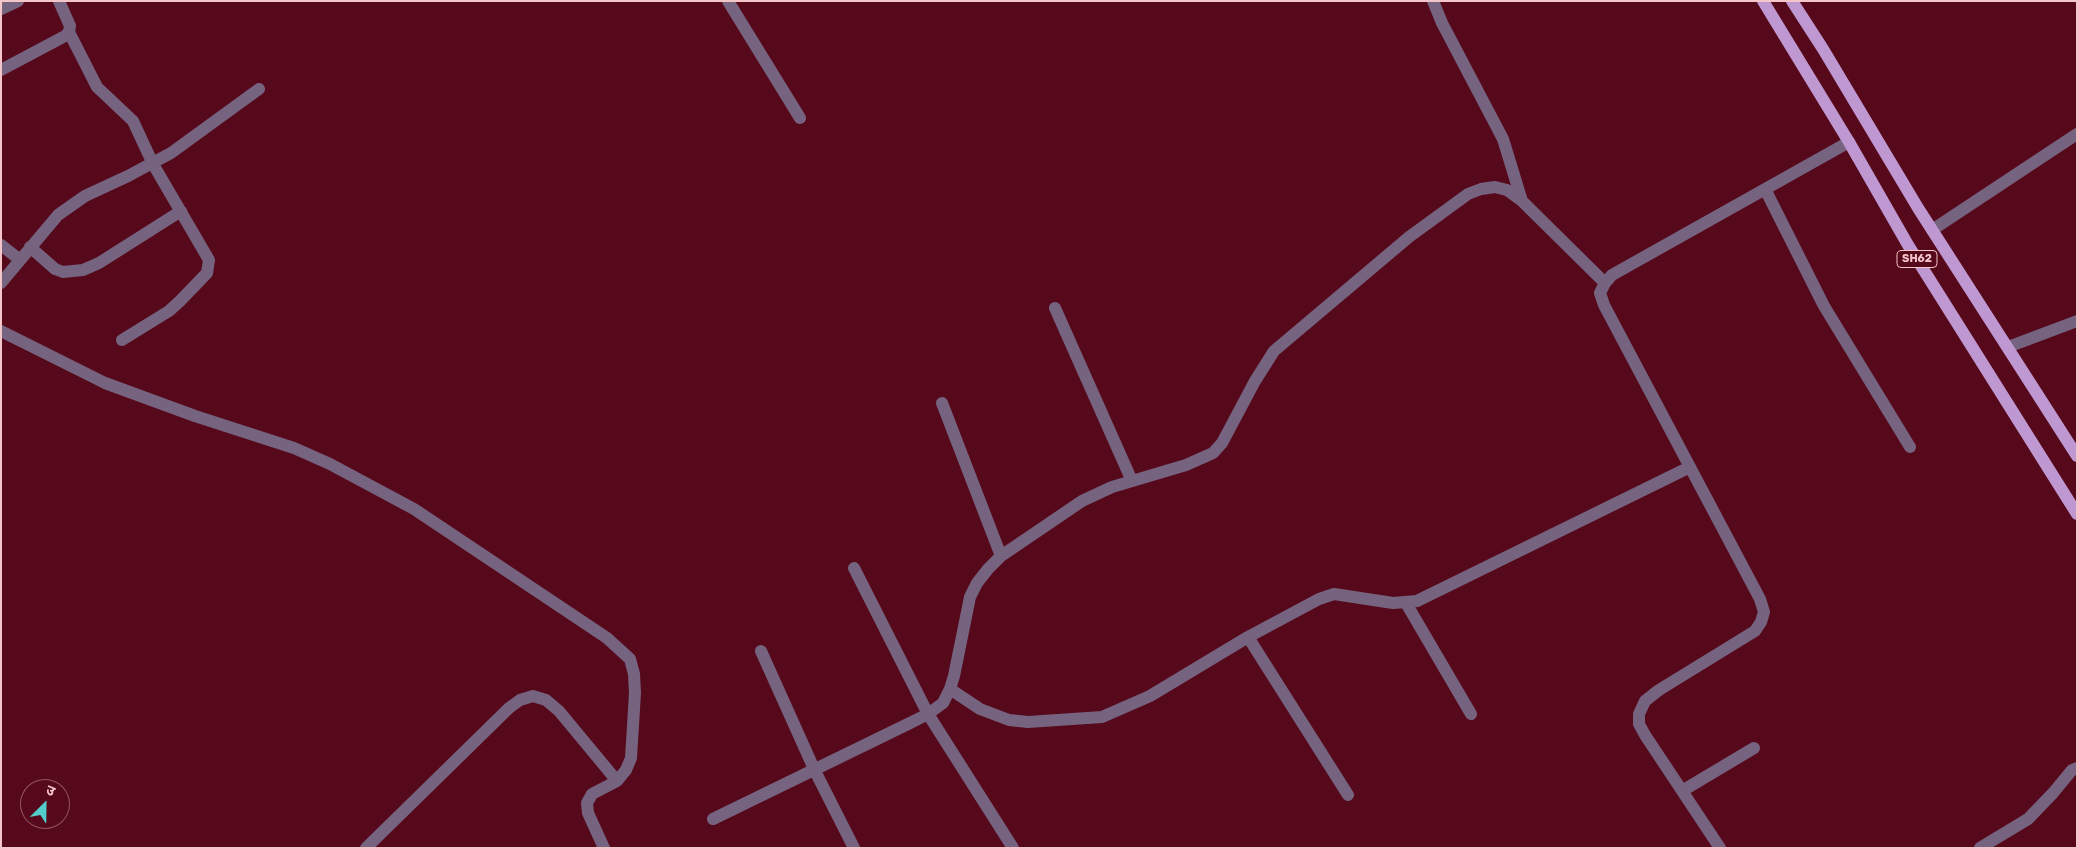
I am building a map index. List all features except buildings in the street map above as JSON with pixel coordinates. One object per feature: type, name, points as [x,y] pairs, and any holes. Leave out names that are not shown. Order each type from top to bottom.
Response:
[{"type":"main road","name":"SH62","points":[[1763,1],[1850,142],[1908,245],[2077,514]]},
{"type":"main road","name":"SH62","points":[[1792,1],[1932,230],[2077,456]]},
{"type":"street","points":[[1,9],[18,1]]},
{"type":"street","points":[[1,70],[65,36],[69,32],[68,19],[59,1]]},
{"type":"street","points":[[728,1],[800,118]]},
{"type":"street","points":[[1433,1],[1503,139],[1522,201]]},
{"type":"street","points":[[69,32],[98,87],[133,121],[154,164],[209,260],[207,273],[201,281],[169,311],[122,340]]},
{"type":"street","points":[[1,283],[58,215],[85,196],[154,164],[258,89]]},
{"type":"street","points":[[1932,230],[2077,134]]},
{"type":"street","points":[[1720,848],[1639,724],[1639,714],[1645,701],[1659,690],[1755,631],[1761,622],[1764,612],[1760,599],[1604,305],[1600,293],[1612,275],[1850,142]]},
{"type":"street","points":[[713,819],[815,771],[928,714],[943,703],[950,689],[970,597],[977,582],[1001,556],[1082,501],[1112,487],[1186,465],[1213,453],[1222,443],[1254,381],[1274,351],[1409,237],[1468,194],[1481,188],[1496,187],[1507,190],[1522,201],[1605,283]]},
{"type":"street","points":[[1765,189],[1824,306],[1910,448]]},
{"type":"street","points":[[30,247],[55,269],[64,272],[83,270],[99,263],[181,211]]},
{"type":"street","points":[[1,245],[20,260]]},
{"type":"street","points":[[1054,308],[1132,481]]},
{"type":"street","points":[[2008,348],[2077,321]]},
{"type":"street","points":[[1,331],[105,383],[195,416],[294,448],[330,464],[414,509],[607,638],[630,659],[634,674],[635,693],[631,758],[626,770],[618,781],[592,794],[587,803],[588,813],[604,848]]},
{"type":"street","points":[[942,403],[1001,556]]},
{"type":"street","points":[[950,689],[980,709],[1009,720],[1028,722],[1102,717],[1150,696],[1303,606],[1334,594],[1393,603],[1416,602],[1690,466]]},
{"type":"street","points":[[854,568],[928,714],[1013,848]]},
{"type":"street","points":[[1406,603],[1471,714]]},
{"type":"street","points":[[1248,637],[1348,795]]},
{"type":"street","points":[[761,651],[815,771],[854,848]]},
{"type":"street","points":[[366,848],[509,708],[520,700],[533,696],[546,700],[559,711],[618,781]]},
{"type":"street","points":[[1682,791],[1754,748]]},
{"type":"street","points":[[1980,848],[2028,819],[2072,770],[2077,768]]}]
